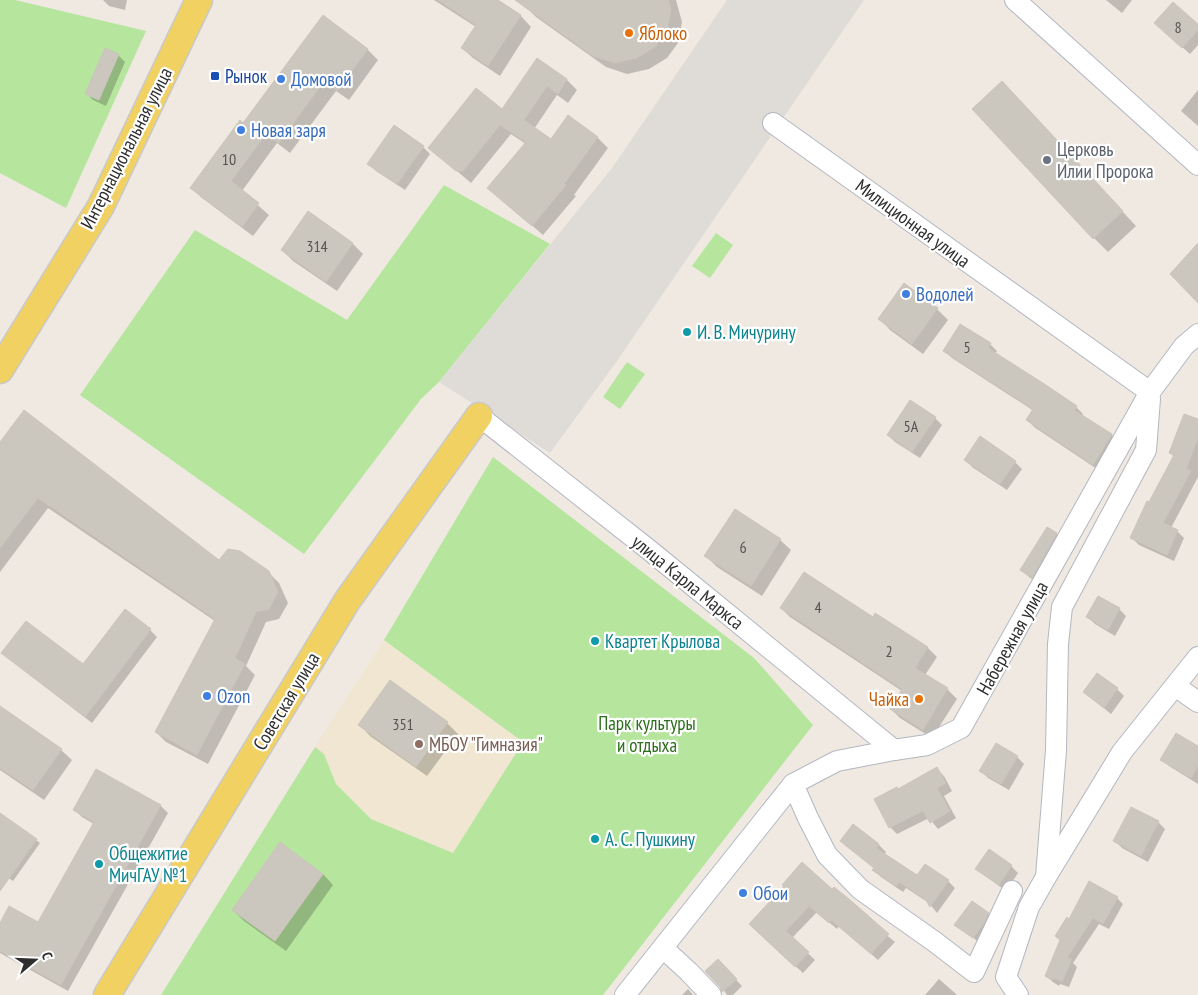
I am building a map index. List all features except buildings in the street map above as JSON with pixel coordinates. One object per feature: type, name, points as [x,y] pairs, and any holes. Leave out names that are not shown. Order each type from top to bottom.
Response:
[{"type":"main road","name":"Интернациональная улица","points":[[0,370],[101,206],[199,0]]},
{"type":"main road","name":"Советская улица","points":[[107,995],[347,601],[479,416]]},
{"type":"street","points":[[1015,0],[1198,165]]},
{"type":"street","name":"Милиционная улица","points":[[774,123],[1150,392]]},
{"type":"street","name":"Набережная улица","points":[[626,995],[793,784],[837,761],[927,745],[961,728],[1150,392],[1184,346],[1198,334]]},
{"type":"street","name":"Набережная улица","points":[[1046,877],[1056,750],[1058,644],[1062,607],[1146,450],[1150,392]]},
{"type":"street","name":"улица Карла Маркса","points":[[479,416],[648,549],[894,750]]},
{"type":"street","name":"Набережная улица","points":[[1018,995],[1006,977],[1029,907],[1122,752],[1198,657]]},
{"type":"street","points":[[1175,686],[1198,702]]},
{"type":"street","points":[[793,784],[827,855],[860,889],[974,972],[1012,891]]},
{"type":"street","points":[[663,948],[711,995]]},
{"type":"shaded area","points":[[727,0],[864,0],[617,361],[550,453],[439,382],[612,168]]},
{"type":"shaded area","name":"МБОУ \"Гимназия\"","points":[[384,640],[523,742],[453,853],[371,819],[336,784],[324,755],[315,747]]},
{"type":"green space","points":[[0,0],[15,0],[146,31],[66,208],[0,173]]},
{"type":"green space","points":[[444,185],[550,244],[439,382],[421,399],[304,554],[80,395],[195,230],[347,320]]},
{"type":"green space","points":[[716,233],[733,245],[710,278],[692,266]]},
{"type":"green space","points":[[627,362],[645,374],[620,409],[603,397]]},
{"type":"green space","name":"Парк культуры и отдыха","points":[[493,457],[754,658],[813,725],[603,995],[161,995],[315,747],[324,754],[336,784],[371,819],[453,853],[523,742],[384,640]]},
{"type":"place","name":"Яблоко","points":[[629,33]]},
{"type":"place","name":"Рынок","points":[[215,76]]},
{"type":"place","name":"Домовой","points":[[281,79]]},
{"type":"place","name":"Новая заря","points":[[241,130]]},
{"type":"place","name":"Церковь Илии Пророка","points":[[1047,160]]},
{"type":"place","name":"Водолей","points":[[906,294]]},
{"type":"place","name":"И. В. Мичурину","points":[[687,332]]},
{"type":"place","name":"Квартет Крылова","points":[[595,641]]},
{"type":"place","name":"Ozon","points":[[207,696]]},
{"type":"place","name":"Чайка","points":[[919,699]]},
{"type":"place","name":"МБОУ \"Гимназия\"","points":[[419,744]]},
{"type":"place","name":"А. С. Пушкину","points":[[595,839]]},
{"type":"place","name":"Общежитие МичГАУ №1","points":[[99,864]]},
{"type":"place","name":"Обои","points":[[743,893]]}]
